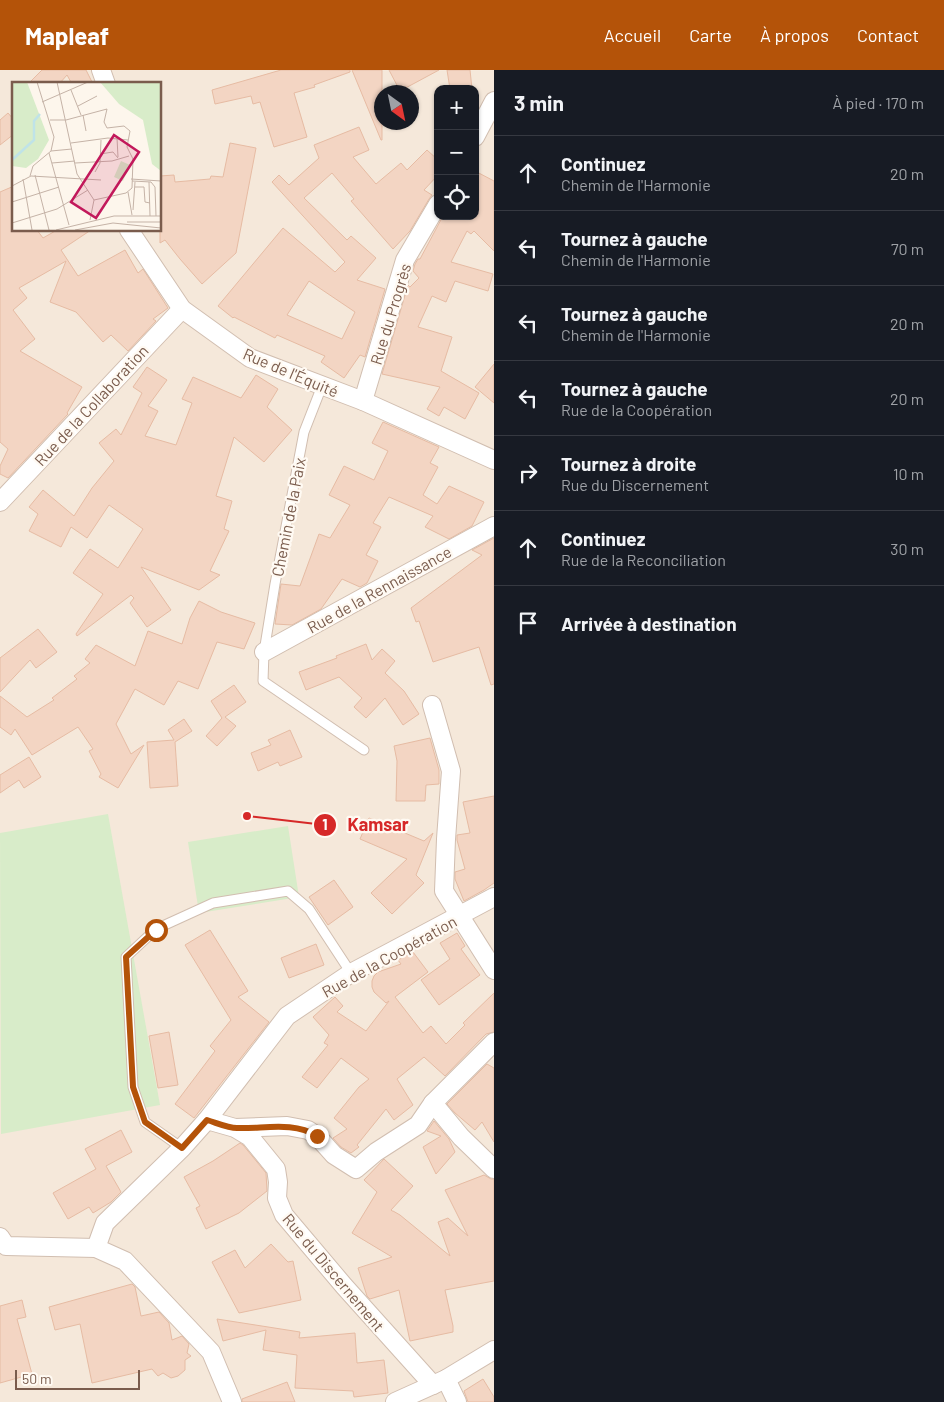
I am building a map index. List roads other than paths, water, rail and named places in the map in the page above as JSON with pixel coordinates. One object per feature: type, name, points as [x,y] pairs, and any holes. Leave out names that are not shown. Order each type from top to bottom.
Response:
[{"type":"street","points":[[101,70],[105,82]]},
{"type":"street","points":[[479,130],[494,101]]},
{"type":"street","name":"Rue du Progrès","points":[[363,401],[406,260],[434,211]]},
{"type":"street","name":"Rue de l'Équité","points":[[130,231],[182,309],[250,358],[363,401],[494,460]]},
{"type":"street","name":"Rue de la Collaboration","points":[[0,502],[182,309]]},
{"type":"street","name":"Rue de la Rennaissance","points":[[264,652],[494,526]]},
{"type":"street","points":[[432,706],[451,771],[444,891],[494,970]]},
{"type":"street","name":"Rue de la Coopération","points":[[96,1248],[105,1223],[182,1148],[207,1120],[287,1016],[351,973],[494,897]]},
{"type":"street","points":[[235,1128],[287,1126],[308,1130],[317,1136],[334,1155],[356,1169],[376,1152],[418,1125],[433,1104],[494,1042]]},
{"type":"street","points":[[433,1104],[461,1137],[494,1169]]},
{"type":"street","name":"Rue du Discernement","points":[[207,1120],[235,1128],[250,1137],[276,1169],[278,1182],[277,1198],[284,1215],[350,1293],[457,1402]]},
{"type":"street","points":[[0,1237],[6,1246],[96,1248],[125,1261],[211,1352],[232,1402]]},
{"type":"street","points":[[395,1402],[439,1382],[494,1350]]},
{"type":"lane","name":"Chemin de la Paix","points":[[322,386],[304,432],[264,652],[264,681],[364,750]]},
{"type":"lane","points":[[182,1148],[145,1122],[133,1087],[126,957],[156,930],[213,903],[288,891],[308,909],[351,973]]},
{"type":"place","name":"Kamsar","points":[[247,816]]}]
